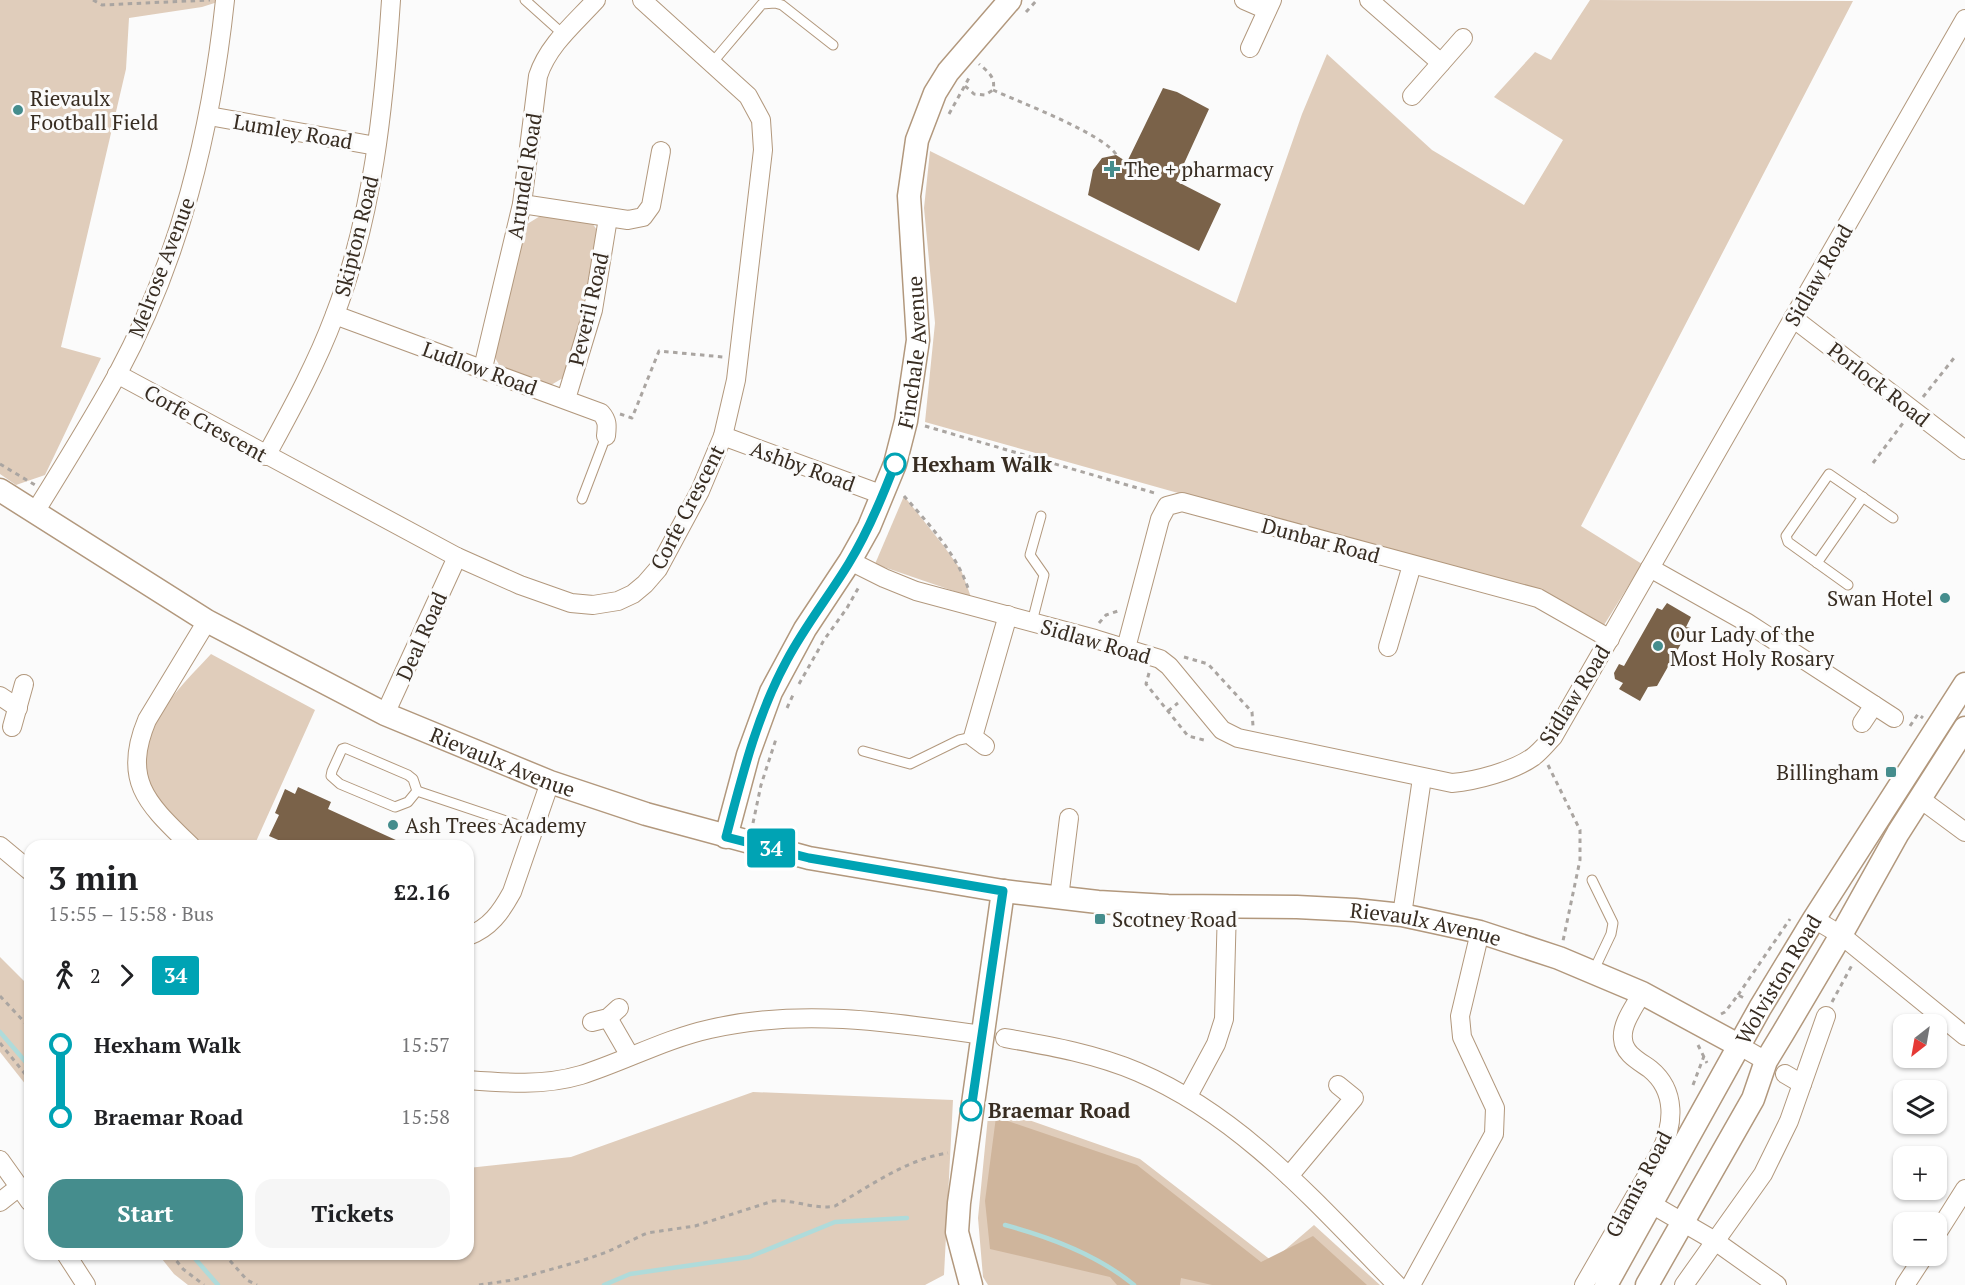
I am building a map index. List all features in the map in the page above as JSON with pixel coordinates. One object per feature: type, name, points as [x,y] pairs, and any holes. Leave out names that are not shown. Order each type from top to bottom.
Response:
[{"type":"street","name":"Melrose Avenue","points":[[35,512],[117,374],[165,268],[186,208],[209,116],[225,0]]},
{"type":"street","name":"Skipton Road","points":[[266,456],[313,368],[335,315],[366,209],[386,80],[391,0]]},
{"type":"street","name":"Arundel Road","points":[[483,368],[522,204],[538,76],[543,62],[596,0]]},
{"type":"street","name":"Corfe Crescent","points":[[117,374],[457,557],[520,585],[570,603],[594,605],[618,601],[633,594],[658,569],[700,491],[723,436],[739,359],[763,150],[761,120],[748,96],[642,0]]},
{"type":"street","name":"Finchale Avenue","points":[[726,837],[748,755],[771,692],[805,629],[850,561],[869,527],[893,496],[895,464],[906,421],[918,340],[909,195],[917,140],[935,93],[948,72],[1010,0]]},
{"type":"street","points":[[1244,0],[1269,5],[1250,48]]},
{"type":"street","points":[[1369,0],[1441,63]]},
{"type":"street","name":"Sidlaw Road","points":[[850,561],[916,591],[1157,658],[1168,666],[1222,730],[1229,735],[1452,783],[1463,782],[1520,765],[1541,750],[1553,736],[1965,19]]},
{"type":"street","points":[[1412,96],[1463,38]]},
{"type":"street","name":"Lumley Road","points":[[209,116],[376,146]]},
{"type":"street","points":[[522,204],[608,218],[628,220],[643,217],[651,206],[661,151]]},
{"type":"street","name":"Peveril Road","points":[[566,399],[593,310],[608,218]]},
{"type":"street","name":"Ludlow Road","points":[[335,315],[602,413]]},
{"type":"street","name":"Porlock Road","points":[[1793,318],[1965,450]]},
{"type":"street","points":[[602,413],[606,418],[606,436]]},
{"type":"street","name":"Ashby Road","points":[[723,436],[893,496]]},
{"type":"street","name":"Rievaulx Avenue","points":[[0,490],[207,621],[385,714],[550,782],[726,837],[809,858],[1003,891],[1059,898],[1168,906],[1320,908],[1402,915],[1480,932],[1559,958],[1642,993],[1766,1061]]},
{"type":"street","name":"Dunbar Road","points":[[1167,507],[1182,502],[1538,598],[1610,639]]},
{"type":"street","points":[[1126,648],[1160,519],[1167,507]]},
{"type":"street","name":"Deal Road","points":[[385,714],[457,557]]},
{"type":"street","points":[[1388,647],[1412,565]]},
{"type":"street","points":[[1650,568],[1746,622],[1902,723]]},
{"type":"street","points":[[979,742],[1008,615]]},
{"type":"street","points":[[185,840],[147,800],[136,764],[141,734],[147,720],[207,621]]},
{"type":"street","points":[[12,727],[24,684]]},
{"type":"street","name":"Wolviston Road","points":[[1606,1285],[1653,1204],[1738,1045],[1814,919],[1965,684]]},
{"type":"street","points":[[0,696],[18,708]]},
{"type":"street","points":[[1862,723],[1874,705]]},
{"type":"street","name":"Wolviston Road","points":[[1647,1285],[1753,1099],[1766,1061],[1919,798],[1965,728]]},
{"type":"street","points":[[1402,915],[1422,778]]},
{"type":"street","points":[[474,933],[490,924],[512,892],[550,782]]},
{"type":"street","points":[[1901,785],[1965,832]]},
{"type":"street","points":[[1059,898],[1069,818]]},
{"type":"street","points":[[0,846],[24,866]]},
{"type":"street","points":[[971,1285],[957,1232],[965,1151],[1003,891]]},
{"type":"street","points":[[1188,1096],[1216,1044],[1224,1019],[1227,906]]},
{"type":"street","points":[[1814,919],[1862,951],[1965,1036]]},
{"type":"street","points":[[1411,1285],[1494,1134],[1495,1108],[1462,1037],[1460,1016],[1480,932]]},
{"type":"street","name":"Glamis Road","points":[[1584,1285],[1660,1153],[1669,1132],[1671,1118],[1669,1096],[1665,1087],[1652,1071],[1631,1055],[1623,1042],[1624,1028],[1642,993]]},
{"type":"street","points":[[606,1016],[630,1056]]},
{"type":"street","points":[[1684,1285],[1763,1174],[1790,1120],[1826,1016]]},
{"type":"street","points":[[474,1080],[518,1084],[546,1082],[580,1075],[669,1040],[710,1029],[775,1018],[821,1017],[887,1022],[982,1035]]},
{"type":"street","points":[[1005,1038],[1063,1048],[1137,1071],[1188,1096],[1240,1132],[1289,1176],[1397,1285]]},
{"type":"street","points":[[1785,1074],[1802,1084]]},
{"type":"street","points":[[1289,1176],[1354,1098],[1338,1085]]},
{"type":"street","points":[[0,1160],[24,1194]]},
{"type":"street","points":[[0,1202],[19,1187]]},
{"type":"street","points":[[1947,1218],[1965,1189]]},
{"type":"street","points":[[1653,1204],[1716,1241],[1777,1285]]},
{"type":"street","points":[[70,1260],[86,1285]]},
{"type":"street","points":[[1905,1285],[1917,1266]]},
{"type":"lane","points":[[525,0],[564,35]]},
{"type":"lane","points":[[712,63],[762,4],[782,5],[833,45]]},
{"type":"lane","points":[[582,499],[606,436]]},
{"type":"lane","points":[[1848,585],[1788,542],[1786,536],[1827,475],[1830,474],[1893,518]]},
{"type":"lane","points":[[1817,563],[1863,497]]},
{"type":"lane","points":[[1032,622],[1044,575],[1030,555],[1041,516]]},
{"type":"lane","points":[[863,752],[910,764],[959,740],[979,742]]},
{"type":"lane","points":[[350,748],[408,775],[413,779],[417,791],[408,802],[395,807],[340,784],[331,776],[332,771],[342,749],[350,748]]},
{"type":"lane","points":[[417,791],[533,830]]},
{"type":"lane","points":[[1592,880],[1612,923],[1611,934],[1593,972]]},
{"type":"path","points":[[93,0],[102,5],[216,0]]},
{"type":"path","points":[[979,63],[993,77],[993,90]]},
{"type":"path","points":[[965,86],[974,93],[985,95],[993,90]]},
{"type":"path","points":[[993,90],[1080,129],[1114,150],[1117,156]]},
{"type":"path","points":[[602,413],[611,410],[632,418],[659,351],[739,359]]},
{"type":"path","points":[[906,421],[1161,494],[1167,507]]},
{"type":"path","points":[[893,496],[922,516],[962,571],[971,597]]},
{"type":"path","points":[[1095,639],[1100,622],[1106,615],[1122,609],[1136,611]]},
{"type":"path","points":[[1229,735],[1216,742],[1188,736],[1146,684],[1157,658],[1171,653],[1208,664],[1252,712],[1254,721],[1250,741]]},
{"type":"path","points":[[1902,723],[1918,714]]},
{"type":"path","points":[[1541,750],[1580,830],[1580,860],[1559,958]]},
{"type":"path","points":[[1826,1016],[1845,975],[1862,951]]},
{"type":"path","points":[[0,996],[24,1022]]},
{"type":"path","points":[[0,1043],[24,1073]]},
{"type":"path","points":[[1693,1086],[1704,1056]]},
{"type":"path","points":[[479,1285],[513,1280],[581,1262],[647,1233],[695,1226],[773,1201],[784,1200],[824,1208],[835,1206],[895,1171],[931,1155],[965,1151]]},
{"type":"path","points":[[176,1260],[183,1269],[204,1285]]},
{"type":"path","points":[[229,1260],[247,1280],[256,1285]]},
{"type":"shaded area","points":[[0,0],[224,0],[202,7],[129,18],[126,69],[61,347],[101,358],[45,475],[16,485],[0,474]]},
{"type":"shaded area","points":[[1590,0],[1853,1],[1581,526],[1642,564],[1604,625],[1538,594],[925,422],[935,323],[924,208],[930,151],[1236,303],[1302,114],[1327,54],[1432,150],[1524,205],[1563,140],[1494,97],[1535,52],[1551,60]]},
{"type":"shaded area","points":[[545,213],[590,220],[599,233],[588,302],[568,375],[551,385],[501,368],[494,356],[524,226]]},
{"type":"shaded area","points":[[904,496],[961,570],[971,597],[875,564]]},
{"type":"shaded area","points":[[211,654],[315,710],[257,840],[197,840],[158,800],[147,779],[144,759],[148,739],[156,720],[182,685]]},
{"type":"shaded area","points":[[0,957],[24,981],[24,1082],[0,1052]]},
{"type":"shaded area","points":[[753,1092],[953,1100],[944,1275],[925,1285],[188,1285],[174,1274],[163,1260],[474,1260],[474,1167],[571,1157]]},
{"type":"shaded area","points":[[989,1106],[1140,1159],[1272,1261],[1314,1225],[1380,1285],[988,1285],[983,1277],[978,1218]]},
{"type":"shaded area","points":[[996,1117],[1137,1165],[1261,1262],[1313,1236],[1367,1285],[1212,1285],[1181,1278],[1180,1285],[1117,1285],[1110,1277],[990,1249],[985,1201]]},
{"type":"building","points":[[1163,88],[1177,92],[1209,109],[1176,181],[1221,204],[1199,251],[1088,195],[1093,170],[1102,158],[1116,155],[1127,162]]},
{"type":"building","name":"Our Lady of the Most Holy Rosary","points":[[1667,603],[1691,617],[1686,627],[1690,628],[1657,686],[1648,687],[1640,701],[1619,689],[1623,683],[1615,679],[1614,673],[1619,664],[1624,666],[1657,608],[1662,610]]},
{"type":"building","points":[[298,787],[331,802],[328,809],[396,840],[278,840],[269,836],[279,815],[275,813],[285,789],[295,794]]},
{"type":"waterway","points":[[0,1032],[24,1060]]},
{"type":"waterway","points":[[604,1285],[630,1274],[749,1257],[835,1222],[907,1218]]},
{"type":"waterway","points":[[1005,1225],[1073,1248],[1120,1274],[1134,1285]]},
{"type":"waterway","points":[[196,1260],[218,1285]]},
{"type":"bus line","name":"34","points":[[895,464],[869,527],[850,561],[805,629],[771,692],[748,755],[726,837],[809,858],[1003,891],[971,1110]]},
{"type":"place","name":"Rievaulx Football Field","points":[[18,110]]},
{"type":"place","name":"The + pharmacy","points":[[1112,169]]},
{"type":"place","name":"Hexham Walk","points":[[895,464]]},
{"type":"place","name":"Swan Hotel","points":[[1945,598]]},
{"type":"place","name":"Our Lady of the Most Holy Rosary","points":[[1658,646]]},
{"type":"place","name":"Billingham","points":[[1891,772]]},
{"type":"place","name":"Ash Trees Academy","points":[[393,825]]},
{"type":"place","name":"Scotney Road","points":[[1100,919]]},
{"type":"place","name":"Braemar Road","points":[[971,1110]]}]
